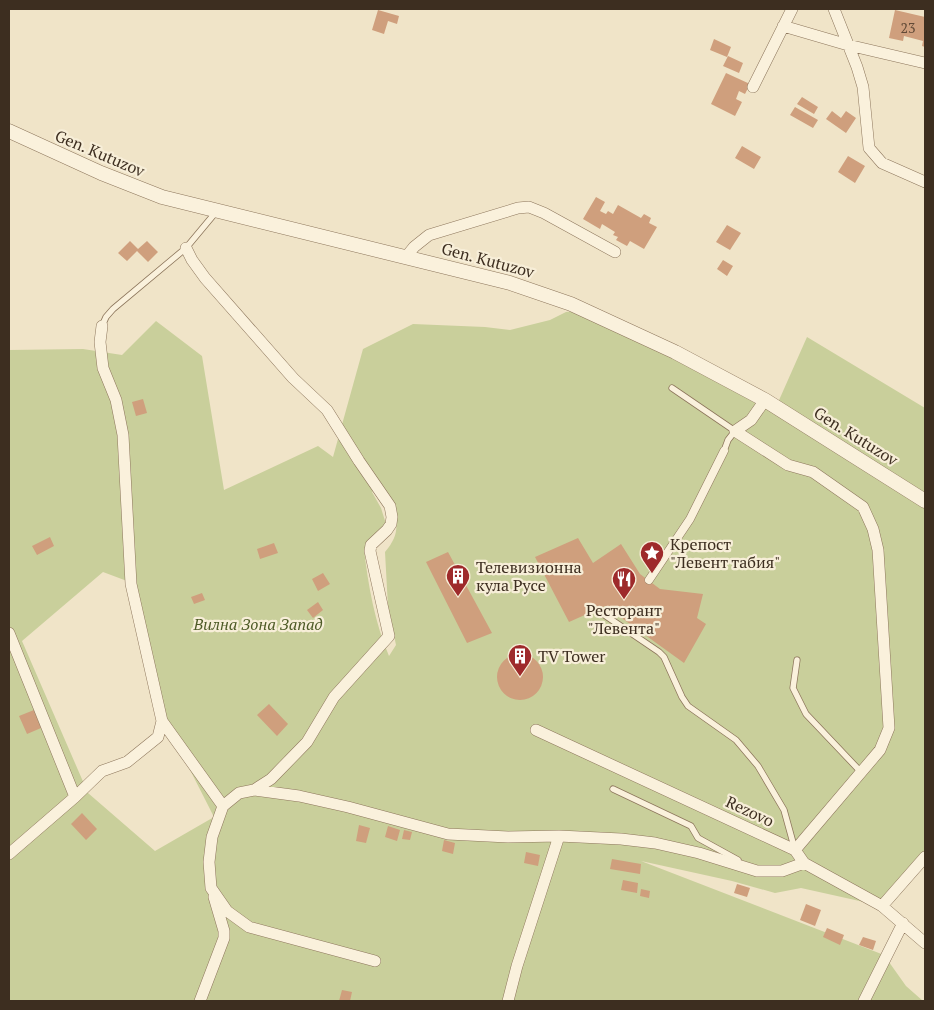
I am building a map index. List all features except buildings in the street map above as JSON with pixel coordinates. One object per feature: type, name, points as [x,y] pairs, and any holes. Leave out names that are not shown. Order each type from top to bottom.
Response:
[{"type":"street","points":[[753,87],[792,9]]},
{"type":"street","points":[[834,9],[863,87],[869,148],[882,162],[925,182]]},
{"type":"street","points":[[782,26],[848,45],[925,62]]},
{"type":"street","name":"Gen. Kutuzov","points":[[9,131],[101,173],[162,197],[510,283],[571,304],[675,352],[765,400],[925,501]]},
{"type":"street","points":[[406,257],[414,247],[429,235],[518,208],[529,207],[544,213],[615,252]]},
{"type":"street","points":[[186,248],[205,278],[292,378],[328,410],[359,461],[390,506],[392,517],[392,524],[371,545],[370,551],[389,636],[334,697],[307,742],[271,779],[254,790]]},
{"type":"street","points":[[102,326],[100,342],[103,368],[116,400],[123,435],[131,584],[162,721],[223,806]]},
{"type":"street","points":[[765,400],[751,420],[735,431],[788,465],[813,472],[863,507],[873,529],[878,550],[889,728],[880,750],[796,850],[804,863],[882,906],[925,942]]},
{"type":"street","points":[[649,580],[690,519],[724,451]]},
{"type":"street","points":[[9,633],[75,797]]},
{"type":"street","points":[[9,854],[102,771],[127,762],[158,737],[162,721]]},
{"type":"street","name":"Rezovo","points":[[536,730],[796,850]]},
{"type":"street","points":[[200,1001],[224,938],[224,931],[211,888],[209,862],[212,837],[223,806],[239,793],[254,790],[299,796],[448,834],[508,837],[559,836],[621,839],[655,843],[699,853],[757,871],[782,871],[804,863]]},
{"type":"street","points":[[508,1001],[517,966],[559,836]]},
{"type":"street","points":[[882,906],[925,857]]},
{"type":"street","points":[[211,888],[227,911],[248,927],[375,961]]},
{"type":"street","points":[[864,1001],[903,923]]},
{"type":"lane","points":[[102,326],[113,308],[186,248],[217,210]]},
{"type":"lane","points":[[672,388],[735,431],[728,440],[724,451]]},
{"type":"lane","points":[[603,614],[659,652],[666,661],[688,706],[736,740],[758,766],[784,810],[796,850]]},
{"type":"lane","points":[[797,660],[793,688],[806,714],[861,772]]},
{"type":"lane","points":[[613,789],[691,826],[698,838],[757,871]]},
{"type":"green space","name":"Вилна Зона Запад","points":[[585,310],[776,407],[807,337],[925,408],[925,857],[882,906],[801,888],[775,893],[732,881],[641,861],[884,955],[906,986],[923,1001],[9,1001],[9,350],[83,349],[122,355],[156,321],[202,356],[224,490],[318,446],[333,457],[363,349],[413,324],[510,330],[550,320],[566,312]],"holes":[[[377,488],[392,512],[396,527],[392,543],[385,552],[388,607],[396,645],[389,656],[373,604],[364,549],[386,524],[381,508],[372,492]],[[103,572],[127,581],[156,703],[214,817],[155,851],[88,793],[22,641]]]},
{"type":"place","name":"Крепост \"Левент табия\"","points":[[652,574]]},
{"type":"place","name":"Телевизионна кула Русе","points":[[458,597]]},
{"type":"place","name":"Ресторант \"Левента\"","points":[[624,600]]},
{"type":"place","name":"TV Tower","points":[[520,677]]}]
